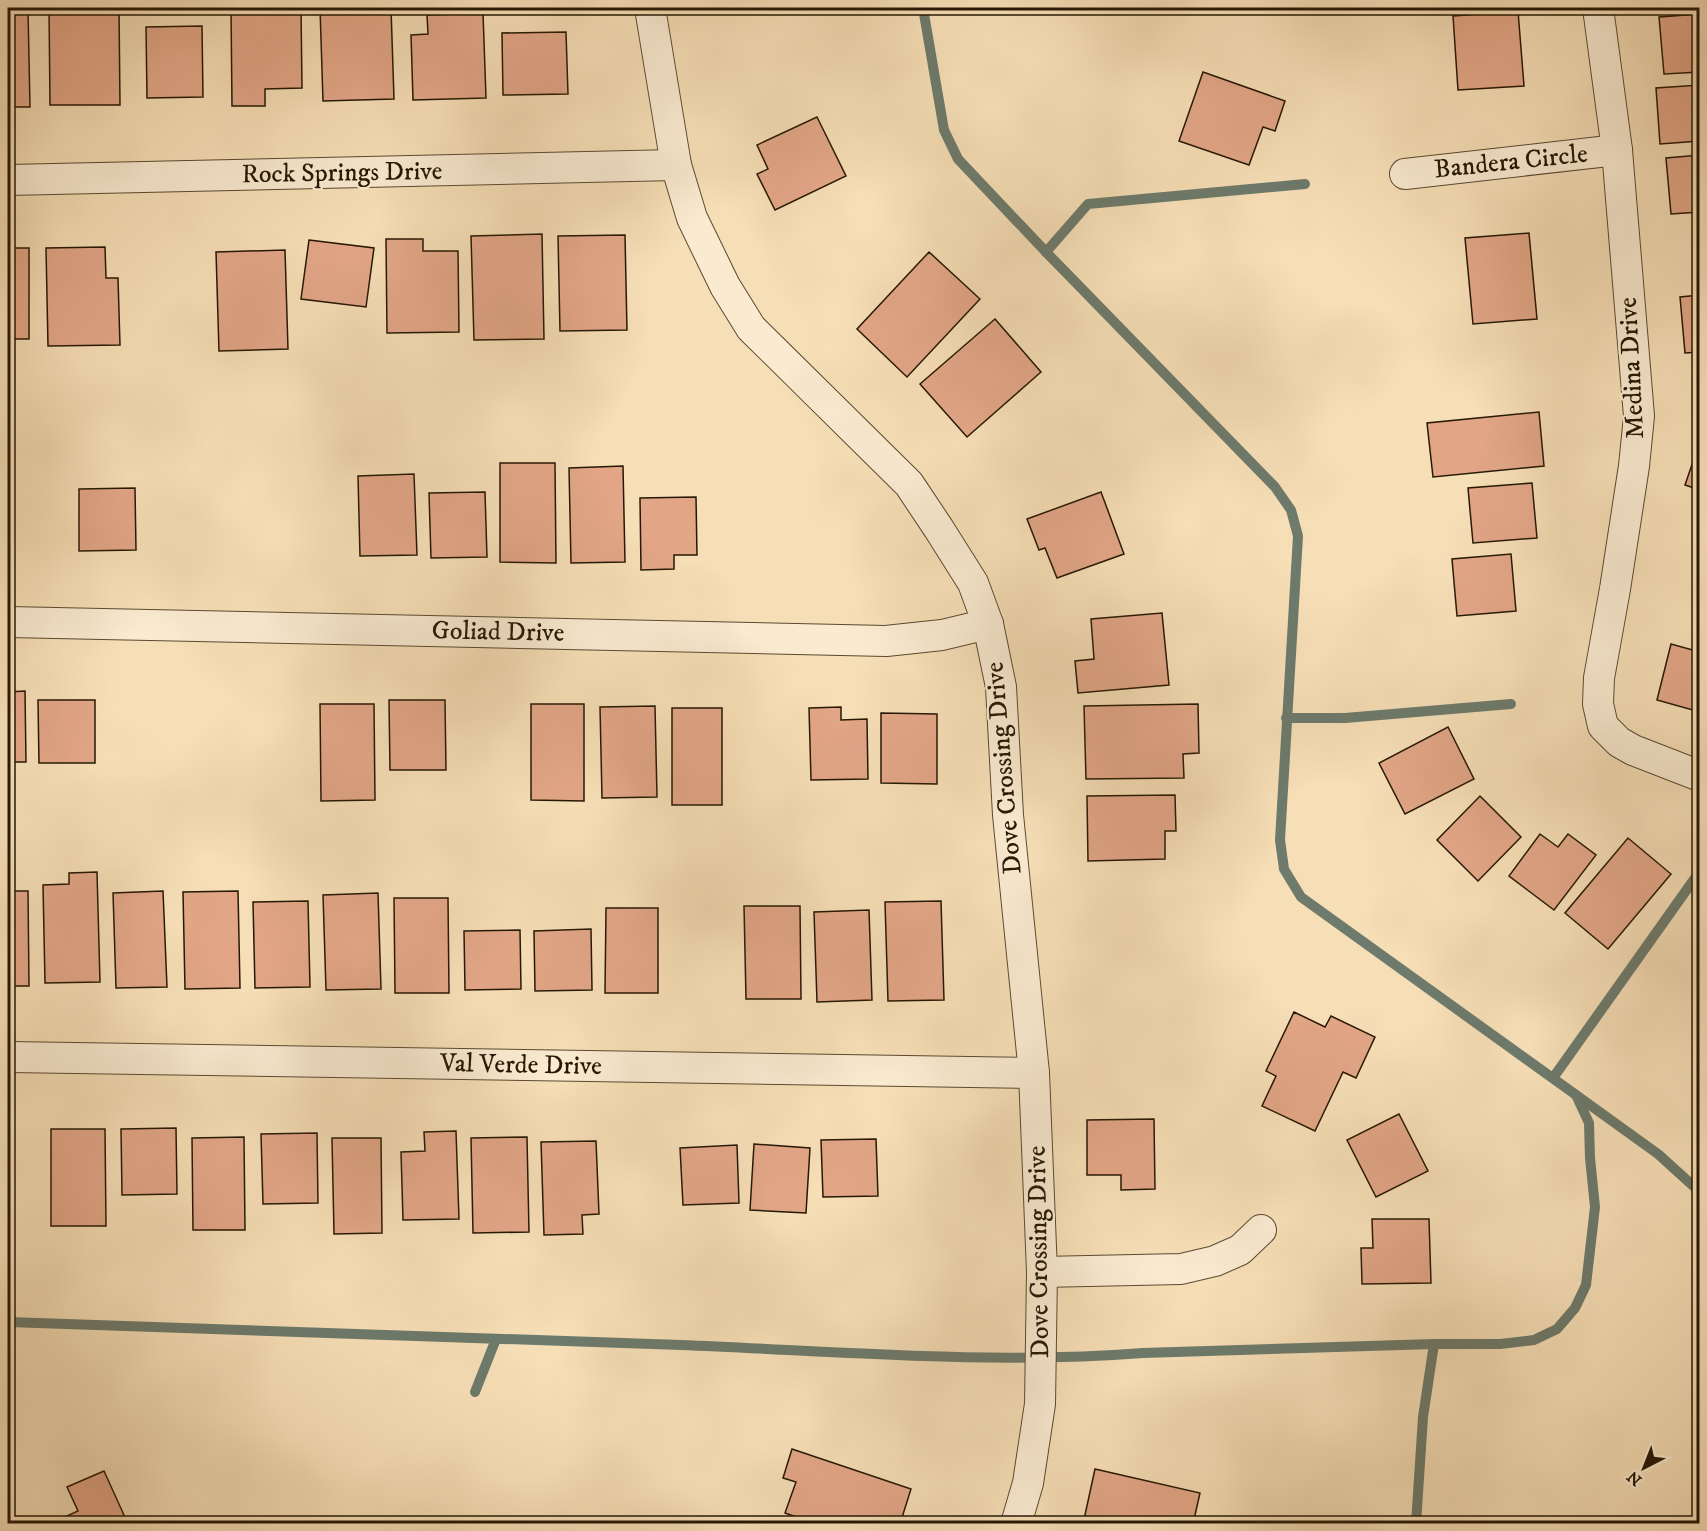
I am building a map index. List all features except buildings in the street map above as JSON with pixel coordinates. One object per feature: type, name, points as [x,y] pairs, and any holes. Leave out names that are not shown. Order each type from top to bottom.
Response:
[{"type":"street","name":"Dove Crossing Drive","points":[[650,8],[676,165],[692,218],[724,286],[751,328],[909,484],[973,583],[988,624],[1001,687],[1008,814],[1034,1072],[1042,1272],[1040,1404],[1028,1483],[1016,1524]]},
{"type":"street","name":"Medina Drive","points":[[1598,8],[1617,150],[1639,416],[1634,466],[1599,678],[1598,704],[1603,726],[1619,742],[1700,776]]},
{"type":"street","name":"Bandera Circle","points":[[1405,174],[1617,150]]},
{"type":"street","name":"Rock Springs Drive","points":[[8,180],[676,165]]},
{"type":"street","name":"Goliad Drive","points":[[8,622],[886,641],[942,635],[988,624]]},
{"type":"street","name":"Val Verde Drive","points":[[8,1057],[1034,1072]]},
{"type":"street","points":[[1042,1272],[1181,1269],[1215,1261],[1240,1250],[1261,1230]]},
{"type":"waterway","points":[[923,8],[944,130],[958,159],[1275,487],[1291,510],[1298,536],[1280,840],[1284,869],[1301,897],[1658,1154],[1700,1192]]},
{"type":"waterway","points":[[1046,252],[1088,204],[1305,184]]},
{"type":"waterway","points":[[1286,718],[1345,718],[1511,704]]},
{"type":"waterway","points":[[1553,1078],[1700,871]]},
{"type":"waterway","points":[[8,1322],[1027,1358],[1434,1344],[1500,1344],[1534,1340],[1557,1329],[1575,1308],[1586,1285],[1595,1207],[1589,1123],[1576,1095]]},
{"type":"waterway","points":[[475,1392],[496,1339]]},
{"type":"waterway","points":[[1416,1524],[1423,1417],[1434,1344]]}]
